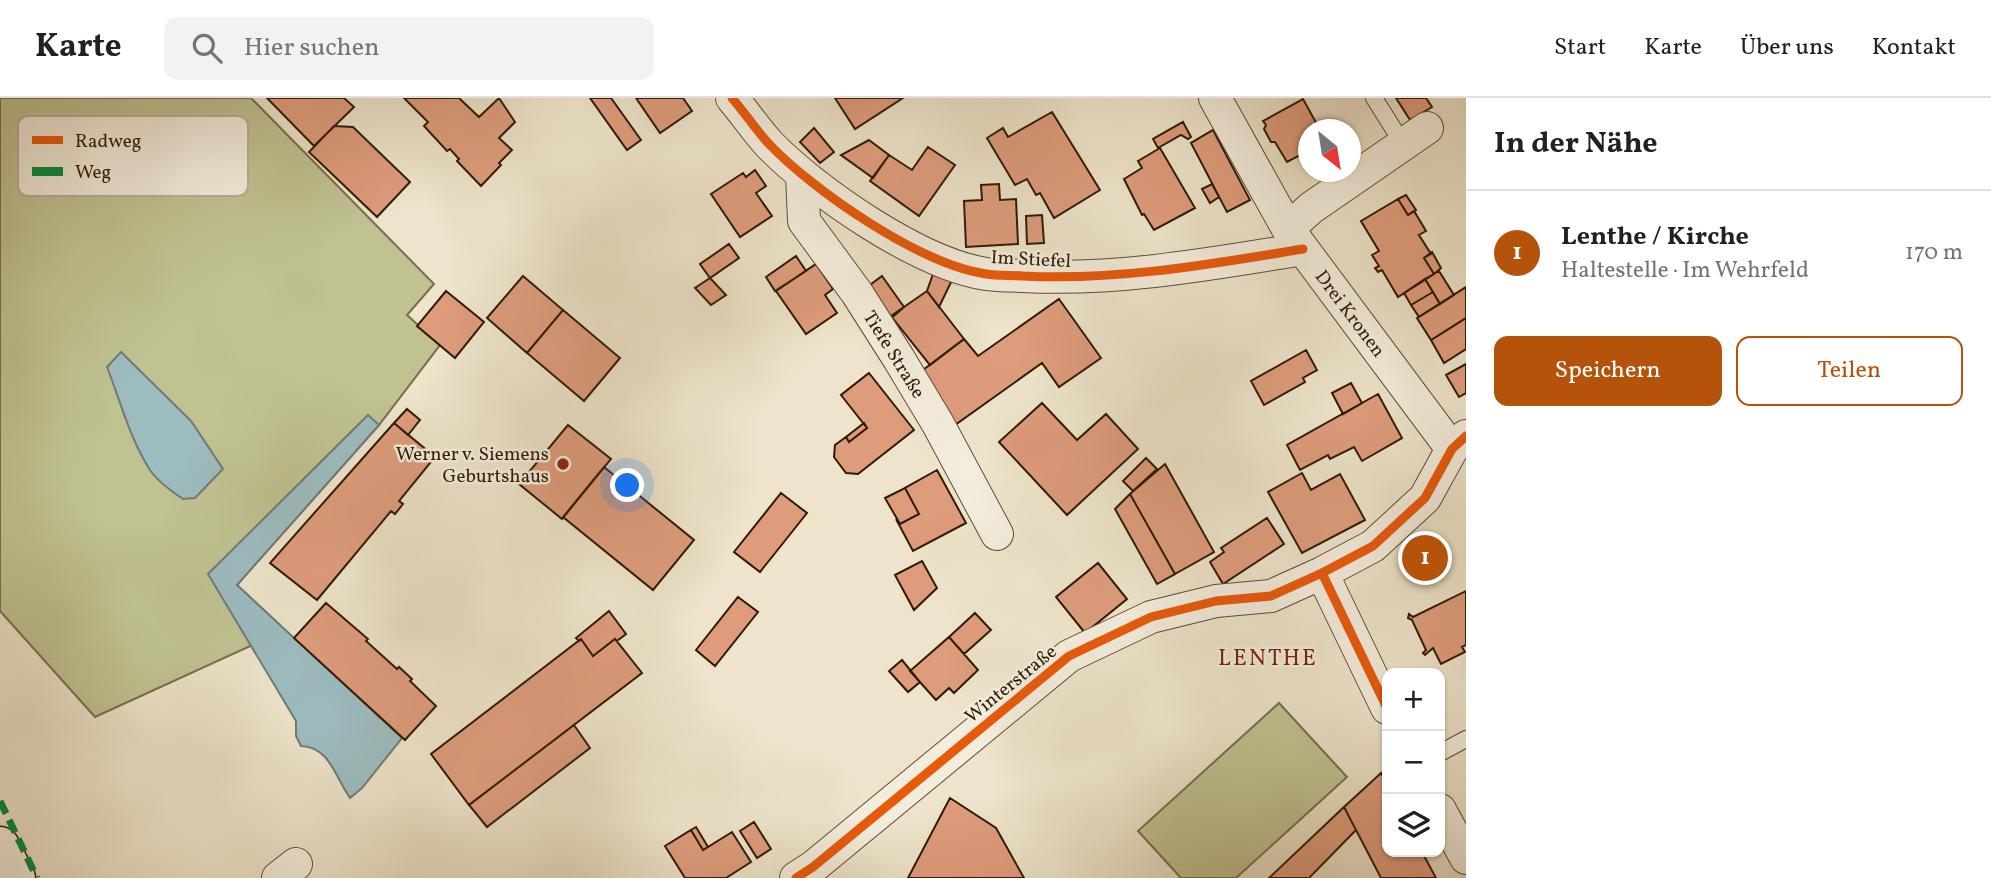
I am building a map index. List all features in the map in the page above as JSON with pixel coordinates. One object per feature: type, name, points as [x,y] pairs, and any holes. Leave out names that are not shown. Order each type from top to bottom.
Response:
[{"type":"street","name":"Drei Kronen","points":[[1215,98],[1296,239],[1459,443]]},
{"type":"street","name":"Im Stiefel","points":[[739,100],[769,143],[802,174],[879,229],[928,256],[984,274],[1069,279],[1169,269],[1296,239]]},
{"type":"street","points":[[1296,239],[1311,208],[1415,136]]},
{"type":"street","name":"Tiefe Straße","points":[[802,174],[804,221],[858,293],[899,359],[998,534]]},
{"type":"street","name":"Winterstraße","points":[[796,878],[813,867],[1069,656],[1152,617],[1216,601],[1270,596],[1373,546],[1425,498],[1459,443]]},
{"type":"street","points":[[1322,573],[1382,698]]},
{"type":"street","points":[[1445,819],[1466,858]]},
{"type":"street","points":[[0,846],[16,878]]},
{"type":"lane","points":[[1374,98],[1415,136]]},
{"type":"lane","points":[[1445,750],[1466,740]]},
{"type":"green space","points":[[0,98],[251,98],[434,284],[407,315],[440,345],[379,425],[237,585],[285,630],[95,717],[0,611]]},
{"type":"green space","points":[[1279,703],[1347,777],[1236,878],[1181,878],[1138,831]]},
{"type":"water","points":[[121,352],[191,421],[223,469],[195,498],[183,499],[169,489],[153,474],[143,458],[107,367]]},
{"type":"water","points":[[368,415],[379,425],[237,585],[402,738],[362,788],[350,798],[325,757],[311,748],[301,746],[296,736],[296,721],[208,574]]},
{"type":"building","points":[[267,98],[344,98],[354,107],[314,146]]},
{"type":"building","points":[[404,98],[459,98],[479,117],[499,98],[515,122],[499,138],[512,150],[481,186],[457,161],[459,159],[450,149],[447,151],[424,126],[428,122]]},
{"type":"building","points":[[590,98],[611,98],[641,140],[627,150]]},
{"type":"building","points":[[636,98],[683,98],[692,111],[660,133]]},
{"type":"building","points":[[835,98],[903,98],[855,129]]},
{"type":"building","points":[[1396,98],[1426,98],[1432,107],[1410,120]]},
{"type":"building","points":[[1303,99],[1314,119],[1298,119],[1298,156],[1287,162],[1275,142],[1271,142],[1263,121]]},
{"type":"building","points":[[1052,112],[1100,190],[1054,218],[1040,193],[1036,195],[1027,179],[1015,185],[987,138],[1003,128],[1008,137]]},
{"type":"building","points":[[1183,122],[1191,137],[1188,139],[1181,135],[1158,148],[1153,139]]},
{"type":"building","points":[[334,126],[353,127],[410,182],[377,217],[309,152]]},
{"type":"building","points":[[814,128],[834,152],[820,163],[800,142]]},
{"type":"building","points":[[1213,130],[1250,200],[1227,212],[1191,143]]},
{"type":"building","points":[[869,140],[889,155],[873,178],[841,155]]},
{"type":"building","points":[[928,147],[955,165],[919,216],[870,181],[889,155],[912,170]]},
{"type":"building","points":[[1160,148],[1195,208],[1154,230],[1144,214],[1142,215],[1124,179],[1142,168],[1138,161]]},
{"type":"building","points":[[755,170],[766,186],[756,193],[772,216],[740,237],[711,194],[743,173],[746,177]]},
{"type":"building","points":[[999,184],[1000,200],[1016,199],[1018,244],[966,247],[964,201],[982,200],[981,185]]},
{"type":"building","points":[[1212,184],[1219,197],[1210,203],[1202,189]]},
{"type":"building","points":[[1406,195],[1416,210],[1408,215],[1398,199]]},
{"type":"building","points":[[1398,199],[1408,215],[1414,211],[1426,231],[1419,235],[1431,254],[1424,258],[1434,274],[1398,297],[1382,270],[1378,272],[1375,268],[1379,266],[1372,255],[1379,251],[1361,221]]},
{"type":"building","points":[[1042,215],[1044,243],[1027,244],[1026,216]]},
{"type":"building","points":[[729,244],[739,258],[710,278],[700,264]]},
{"type":"building","points":[[1432,252],[1441,268],[1434,274],[1424,258]]},
{"type":"building","points":[[796,256],[806,271],[775,291],[766,277]]},
{"type":"building","points":[[816,264],[833,289],[825,295],[837,313],[806,334],[776,291]]},
{"type":"building","points":[[934,271],[953,278],[939,307],[927,291]]},
{"type":"building","points":[[1439,271],[1454,295],[1440,304],[1425,279]]},
{"type":"building","points":[[523,276],[563,310],[527,353],[487,318]]},
{"type":"building","points":[[882,276],[904,307],[888,321],[866,288]]},
{"type":"building","points":[[710,278],[726,295],[711,305],[695,288]]},
{"type":"building","points":[[1425,279],[1433,292],[1411,305],[1404,293]]},
{"type":"building","points":[[1466,287],[1466,318],[1431,340],[1417,318]]},
{"type":"building","points":[[446,291],[484,322],[455,358],[417,326]]},
{"type":"building","points":[[927,291],[964,339],[930,365],[891,316]]},
{"type":"building","points":[[1433,292],[1440,304],[1419,317],[1411,305]]},
{"type":"building","points":[[1059,299],[1101,358],[1059,387],[1042,363],[955,425],[923,370],[964,339],[978,356]]},
{"type":"building","points":[[563,310],[620,358],[584,401],[527,353]]},
{"type":"building","points":[[1466,318],[1466,349],[1444,363],[1431,340]]},
{"type":"building","points":[[1306,350],[1317,370],[1303,378],[1305,382],[1264,405],[1251,381]]},
{"type":"building","points":[[1466,364],[1466,393],[1459,397],[1446,375]]},
{"type":"building","points":[[869,373],[914,430],[858,474],[846,473],[834,457],[835,445],[846,437],[849,442],[867,428],[841,395]]},
{"type":"building","points":[[1351,383],[1362,403],[1343,414],[1332,393]]},
{"type":"building","points":[[1378,394],[1402,438],[1362,461],[1354,447],[1330,459],[1328,455],[1300,470],[1287,445]]},
{"type":"building","points":[[1042,403],[1077,440],[1106,414],[1138,449],[1067,515],[999,442]]},
{"type":"building","points":[[407,409],[420,420],[408,435],[394,423]]},
{"type":"building","points":[[394,423],[435,457],[399,501],[403,504],[395,514],[391,511],[317,600],[270,563]]},
{"type":"building","points":[[864,423],[867,428],[849,442],[846,437]]},
{"type":"building","points":[[568,425],[611,459],[562,519],[519,484]]},
{"type":"building","points":[[1146,458],[1157,469],[1133,491],[1123,481]]},
{"type":"building","points":[[1165,464],[1214,552],[1175,574],[1130,494]]},
{"type":"building","points":[[604,467],[694,540],[653,590],[563,517]]},
{"type":"building","points":[[937,470],[966,523],[913,551],[896,519],[900,524],[919,514],[905,488]]},
{"type":"building","points":[[1302,473],[1311,490],[1340,474],[1365,520],[1302,553],[1268,492]]},
{"type":"building","points":[[905,488],[919,514],[900,524],[885,498]]},
{"type":"building","points":[[781,493],[807,513],[760,572],[734,552]]},
{"type":"building","points":[[1130,494],[1175,574],[1157,584],[1115,509]]},
{"type":"building","points":[[1267,518],[1284,544],[1223,584],[1210,562],[1224,552],[1221,548]]},
{"type":"building","points":[[922,561],[937,588],[914,610],[895,575]]},
{"type":"building","points":[[1098,563],[1127,599],[1085,633],[1056,597]]},
{"type":"building","points":[[1466,591],[1466,645],[1462,647],[1465,652],[1441,664],[1433,648],[1425,655],[1423,653],[1426,650],[1412,620],[1408,618],[1409,614],[1413,617]]},
{"type":"building","points":[[738,597],[758,612],[715,666],[696,650]]},
{"type":"building","points":[[326,603],[368,639],[366,641],[397,669],[399,667],[412,679],[410,681],[436,706],[405,740],[294,638]]},
{"type":"building","points":[[609,611],[626,634],[593,656],[581,639],[579,641],[576,638]]},
{"type":"building","points":[[975,613],[991,630],[964,654],[949,637]]},
{"type":"building","points":[[949,637],[978,670],[954,693],[949,688],[936,700],[910,671]]},
{"type":"building","points":[[581,639],[593,656],[615,639],[642,673],[469,805],[431,754]]},
{"type":"building","points":[[902,660],[920,682],[908,692],[889,671]]},
{"type":"building","points":[[574,725],[590,748],[487,827],[469,805]]},
{"type":"building","points":[[1381,773],[1382,857],[1425,857],[1436,878],[1381,878],[1344,807]]},
{"type":"building","points":[[950,798],[996,828],[1024,878],[908,878]]},
{"type":"building","points":[[1344,807],[1356,830],[1309,878],[1269,878]]},
{"type":"building","points":[[754,822],[771,849],[757,858],[740,831]]},
{"type":"building","points":[[696,827],[708,847],[703,850],[691,830]]},
{"type":"building","points":[[691,830],[703,850],[732,832],[751,862],[726,878],[685,878],[665,846]]},
{"type":"marked path","points":[[0,801],[37,878]]},
{"type":"cycle path","points":[[732,98],[769,144],[840,204],[900,241],[960,268],[995,275],[1093,276],[1164,270],[1303,249]]},
{"type":"cycle path","points":[[796,878],[813,867],[1069,656],[1151,617],[1216,601],[1271,596],[1373,546],[1425,498],[1452,449],[1466,436]]},
{"type":"cycle path","points":[[1322,573],[1382,698]]},
{"type":"place","name":"Werner v. Siemens Geburtshaus","points":[[563,464]]},
{"type":"place","name":"Lenthe / Kirche","points":[[1425,558]]},
{"type":"district","name":"LENTHE","points":[[1268,657]]}]
